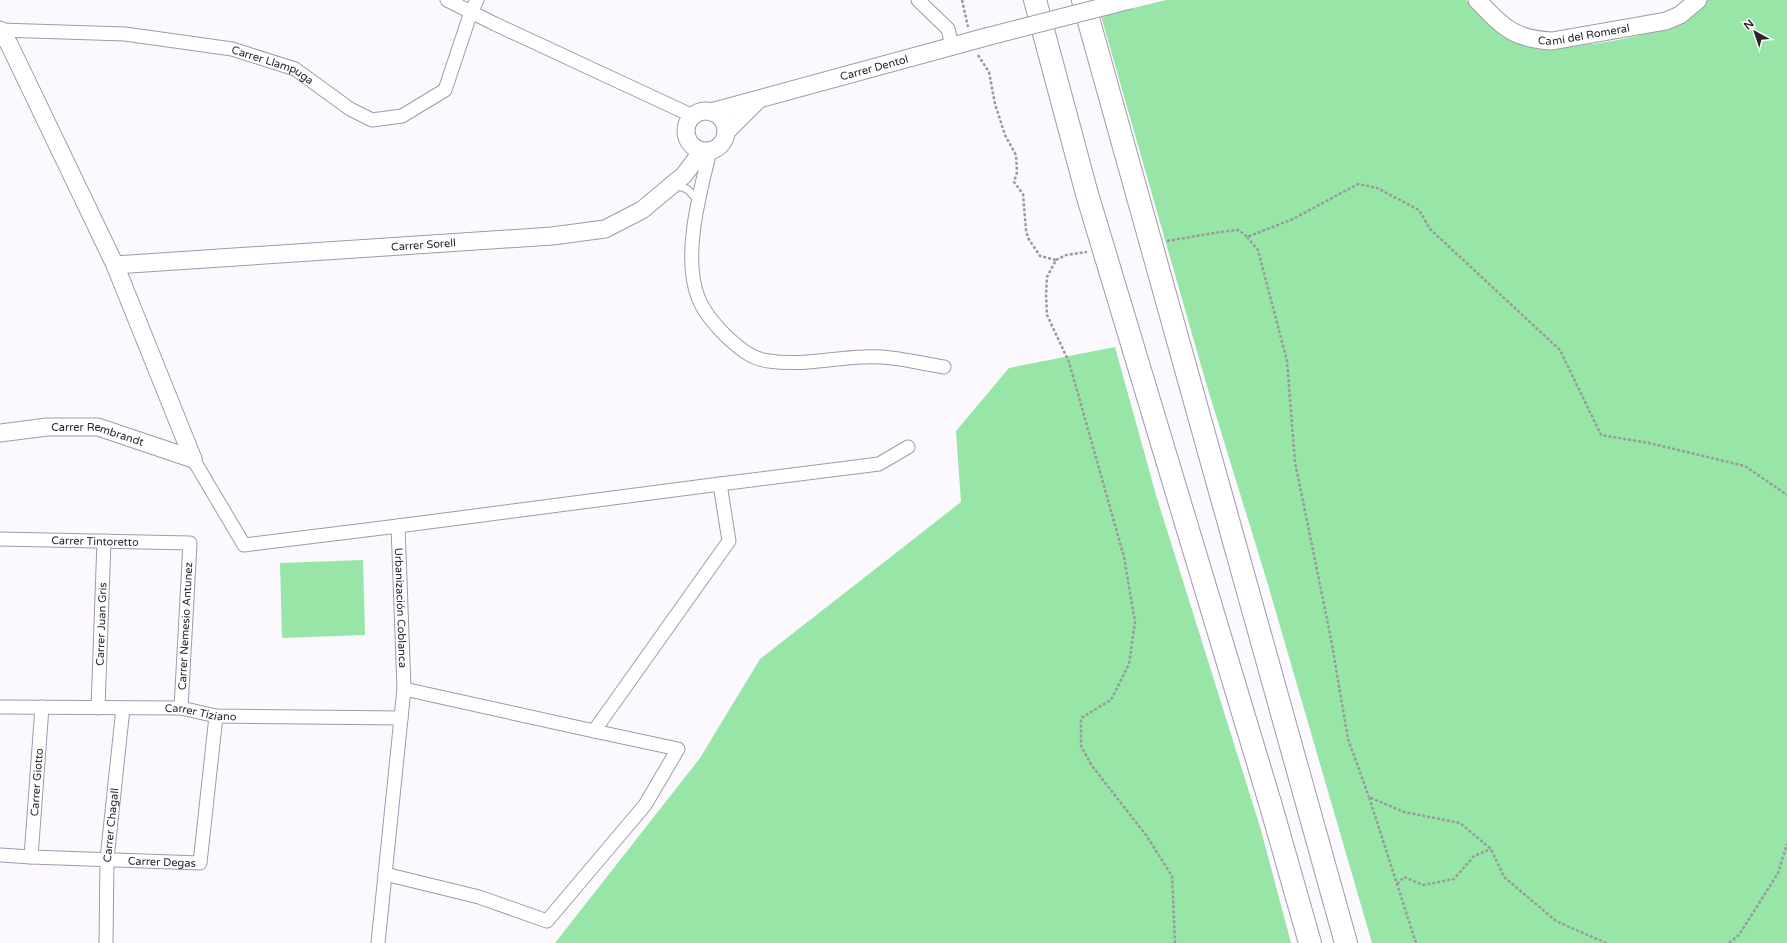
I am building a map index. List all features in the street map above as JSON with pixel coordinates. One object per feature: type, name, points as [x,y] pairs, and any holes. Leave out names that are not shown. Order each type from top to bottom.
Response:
[{"type":"highway","points":[[1035,0],[1087,194],[1271,806],[1310,943]]},
{"type":"highway","points":[[1083,0],[1346,943]]},
{"type":"street","points":[[447,0],[693,116]]},
{"type":"street","name":"Carrer Llampuga","points":[[0,30],[125,34],[232,49],[294,69],[350,110],[372,120],[402,116],[445,90],[471,12],[477,0]]},
{"type":"street","points":[[918,0],[948,29],[952,46]]},
{"type":"street","name":"Carrer Dentol","points":[[711,112],[978,39],[1130,0]]},
{"type":"street","name":"Camí del Romeral","points":[[1477,0],[1499,23],[1512,32],[1524,37],[1552,41],[1666,21],[1680,15],[1698,0]]},
{"type":"street","points":[[0,30],[114,265],[193,459],[244,545],[879,464],[908,447]]},
{"type":"street","name":"Carrer Dentol","points":[[726,132],[760,98]]},
{"type":"street","points":[[711,112],[722,119],[726,132],[721,144],[716,148],[706,151],[692,145],[686,134],[689,121],[693,116],[698,113],[711,112]]},
{"type":"street","points":[[706,151],[696,211],[692,265],[693,281],[698,297],[706,312],[720,330],[748,355],[768,361],[802,363],[865,356],[944,367]]},
{"type":"street","name":"Carrer Sorell","points":[[114,265],[552,236],[605,229],[642,210],[684,175],[706,151]]},
{"type":"street","name":"Carrer Rembrandt","points":[[0,433],[47,428],[98,426],[193,459]]},
{"type":"street","points":[[594,731],[729,540],[720,484]]},
{"type":"street","name":"Urbanización Coblanca","points":[[378,943],[404,689],[398,526]]},
{"type":"street","name":"Carrer Tintoretto","points":[[0,539],[190,543]]},
{"type":"street","name":"Carrer Juan Gris","points":[[98,708],[104,541]]},
{"type":"street","name":"Carrer Nemesio Antunez","points":[[181,708],[190,543]]},
{"type":"street","points":[[385,874],[479,897],[547,921],[645,805],[678,749],[404,689]]},
{"type":"street","name":"Carrer Tiziano","points":[[0,707],[181,708],[216,716],[401,718]]},
{"type":"street","name":"Carrer Giotto","points":[[32,857],[42,707]]},
{"type":"street","name":"Carrer Chagall","points":[[106,943],[107,859],[123,708]]},
{"type":"street","name":"Carrer Degas","points":[[0,855],[200,863],[216,716]]},
{"type":"lane","points":[[673,184],[687,189],[698,200]]},
{"type":"path","points":[[962,0],[978,39],[973,50],[982,59],[989,72],[995,104],[1005,135],[1016,156],[1017,172],[1014,182],[1023,194],[1028,238],[1040,256],[1056,260]]},
{"type":"path","points":[[1247,237],[1294,219],[1358,184],[1377,188],[1419,210],[1430,229],[1560,350],[1601,435],[1649,443],[1745,466],[1787,495]]},
{"type":"path","points":[[1163,242],[1239,230],[1258,250],[1287,361],[1296,462],[1331,639],[1348,739],[1369,797],[1416,943]]},
{"type":"path","points":[[1091,252],[1066,255],[1056,260],[1047,277],[1047,315],[1071,370],[1124,557],[1135,622],[1130,664],[1111,700],[1081,718],[1081,746],[1092,766],[1146,835],[1172,876],[1175,943]]},
{"type":"path","points":[[1369,797],[1404,812],[1460,822],[1491,849],[1504,877],[1556,921],[1606,943]]},
{"type":"path","points":[[1730,943],[1739,935],[1778,873],[1787,844]]},
{"type":"path","points":[[1397,884],[1404,878],[1423,885],[1454,879],[1474,856],[1491,849]]},
{"type":"green space","points":[[1166,0],[1466,0],[1504,37],[1519,44],[1535,47],[1556,47],[1608,42],[1634,37],[1658,30],[1679,23],[1693,16],[1707,0],[1787,0],[1787,943],[1372,943],[1266,578],[1206,383],[1101,16]]},
{"type":"green space","points":[[1115,347],[1156,495],[1261,830],[1291,943],[555,943],[700,758],[760,659],[961,502],[956,431],[1009,368]]},
{"type":"green space","points":[[363,560],[365,635],[282,638],[280,563]]}]
